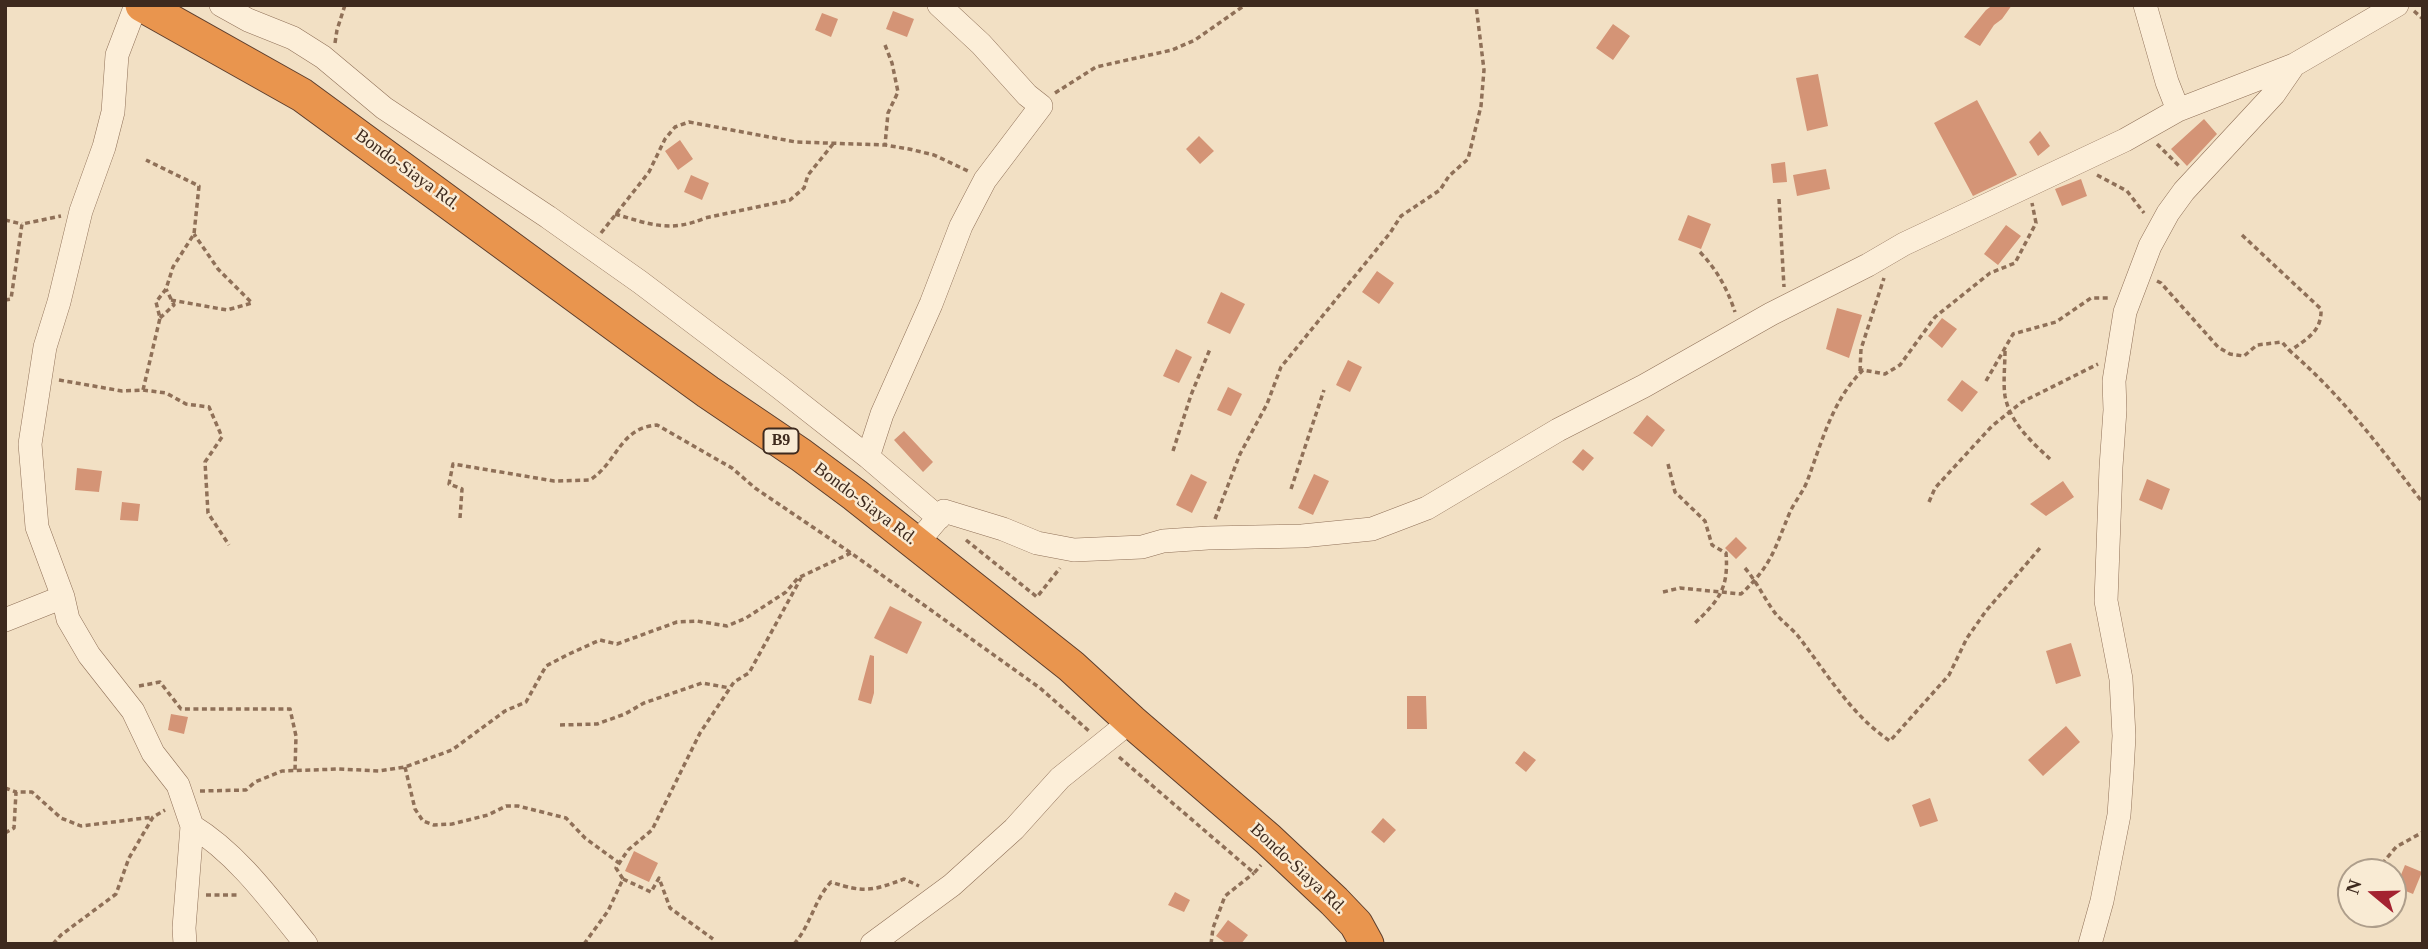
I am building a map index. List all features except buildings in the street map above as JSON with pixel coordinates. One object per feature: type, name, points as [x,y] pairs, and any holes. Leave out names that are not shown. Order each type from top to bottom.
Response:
[{"type":"highway","name":"Bondo-Siaya Rd.","points":[[142,5],[302,94],[699,386],[801,455],[917,543],[1071,666],[1130,721],[1277,848],[1356,924],[1367,944]]},
{"type":"street","points":[[135,5],[117,55],[113,112],[104,147],[81,211],[45,347],[30,444],[32,488],[37,527],[63,597],[68,619],[89,655],[133,711],[153,753],[178,785],[192,826],[184,944]]},
{"type":"street","points":[[221,5],[248,20],[293,38],[323,57],[384,108],[548,217],[718,340],[868,457],[939,518]]},
{"type":"street","points":[[868,457],[876,427],[931,304],[961,226],[985,180],[1041,106],[939,5]]},
{"type":"street","points":[[2145,5],[2178,110]]},
{"type":"street","points":[[917,543],[944,511],[1003,529],[1037,543],[1074,550],[1142,547],[1163,541],[1208,538],[1301,537],[1372,529],[1427,508],[1558,430],[1891,251],[2075,164],[2178,110],[2294,65],[2397,5]]},
{"type":"street","points":[[2090,944],[2102,901],[2119,815],[2123,760],[2121,679],[2106,601],[2117,360],[2128,305],[2150,246],[2168,213],[2274,94],[2294,65]]},
{"type":"street","points":[[5,620],[63,597]]},
{"type":"street","points":[[872,944],[952,885],[1014,829],[1060,778],[1130,721]]},
{"type":"street","points":[[192,826],[206,834],[261,888],[306,944]]},
{"type":"path","points":[[332,66],[337,30],[345,5]]},
{"type":"path","points":[[1041,106],[1055,93],[1096,67],[1172,50],[1195,40],[1245,5]]},
{"type":"path","points":[[1208,538],[1240,454],[1267,404],[1281,367],[1401,216],[1434,195],[1449,176],[1468,159],[1481,106],[1483,70],[1476,5]]},
{"type":"path","points":[[885,45],[898,92],[888,113],[885,145]]},
{"type":"path","points":[[590,248],[649,172],[665,139],[676,127],[689,122],[796,142],[885,145],[934,155],[985,180]]},
{"type":"path","points":[[2147,128],[2162,151],[2193,183]]},
{"type":"path","points":[[615,214],[661,227],[693,223],[790,200],[804,188],[808,175],[833,144]]},
{"type":"path","points":[[144,390],[160,318],[156,302],[166,289],[173,267],[194,234],[199,186],[146,160]]},
{"type":"path","points":[[2075,164],[2127,191],[2147,217],[2150,246]]},
{"type":"path","points":[[1663,592],[1680,588],[1741,594],[1756,580],[1774,556],[1791,511],[1808,482],[1814,458],[1840,397],[1863,370],[1885,374],[1900,365],[1935,317],[1990,273],[2015,262],[2036,223],[2029,185]]},
{"type":"path","points":[[1779,199],[1785,307]]},
{"type":"path","points":[[5,220],[22,224],[81,211]]},
{"type":"path","points":[[5,300],[11,299],[22,224]]},
{"type":"path","points":[[171,300],[227,310],[252,303],[218,269],[194,234]]},
{"type":"path","points":[[2242,235],[2321,309],[2322,319],[2316,332],[2290,351]]},
{"type":"path","points":[[1860,373],[1861,349],[1891,251]]},
{"type":"path","points":[[1700,252],[1721,279],[1742,330]]},
{"type":"path","points":[[2138,278],[2161,282],[2218,347],[2230,354],[2244,356],[2257,345],[2282,342],[2324,381],[2356,416],[2423,503]]},
{"type":"path","points":[[160,318],[174,305],[166,289]]},
{"type":"path","points":[[1986,381],[2013,334],[2056,322],[2091,298],[2108,298],[2128,305]]},
{"type":"path","points":[[1173,451],[1191,394],[1210,349]]},
{"type":"path","points":[[2004,349],[2006,397],[2011,411],[2024,434],[2050,459]]},
{"type":"path","points":[[1929,502],[1935,488],[1961,458],[1992,426],[2022,402],[2091,365],[2117,360]]},
{"type":"path","points":[[40,373],[61,381],[122,391],[166,393],[186,404],[209,407],[222,437],[205,461],[208,513],[229,545]]},
{"type":"path","points":[[1291,489],[1324,390]]},
{"type":"path","points":[[460,518],[462,489],[449,484],[453,464],[554,481],[590,480],[607,465],[628,435],[645,426],[657,425],[732,468],[755,488],[1040,688],[1254,873]]},
{"type":"path","points":[[1668,464],[1675,492],[1705,521],[1712,545],[1726,553],[1727,572],[1719,600],[1692,625]]},
{"type":"path","points":[[939,518],[1037,597],[1074,550]]},
{"type":"path","points":[[1745,568],[1756,580],[1775,613],[1797,634],[1822,670],[1875,731],[1890,741],[1949,675],[1967,638],[1986,611],[2040,548]]},
{"type":"path","points":[[53,944],[116,894],[129,859],[153,817],[182,797],[205,791],[246,790],[255,782],[282,771],[339,768],[379,771],[405,767],[452,750],[505,711],[526,702],[546,666],[567,655],[600,640],[617,644],[677,622],[697,621],[727,626],[746,618],[786,592],[802,576],[851,553]]},
{"type":"path","points":[[713,939],[670,908],[659,878],[651,892],[623,880],[616,868],[628,850],[652,830],[700,733],[734,682],[749,673],[802,576]]},
{"type":"path","points":[[117,691],[160,682],[181,709],[289,709],[296,736],[295,770]]},
{"type":"path","points":[[560,725],[597,724],[625,714],[644,703],[702,683],[730,688]]},
{"type":"path","points":[[405,767],[415,808],[423,821],[434,825],[452,824],[488,815],[506,806],[519,806],[566,818],[585,838],[619,863]]},
{"type":"path","points":[[5,788],[16,792],[32,792],[61,818],[81,826],[153,817]]},
{"type":"path","points":[[5,833],[14,828],[16,792]]},
{"type":"path","points":[[2387,858],[2396,847],[2423,832]]},
{"type":"path","points":[[1211,944],[1213,928],[1225,896],[1254,873],[1277,848]]},
{"type":"path","points":[[794,944],[805,932],[822,892],[831,882],[858,891],[878,889],[904,879],[919,886]]},
{"type":"path","points":[[584,944],[608,911],[623,880]]},
{"type":"path","points":[[187,892],[213,896],[241,895],[261,888]]}]
